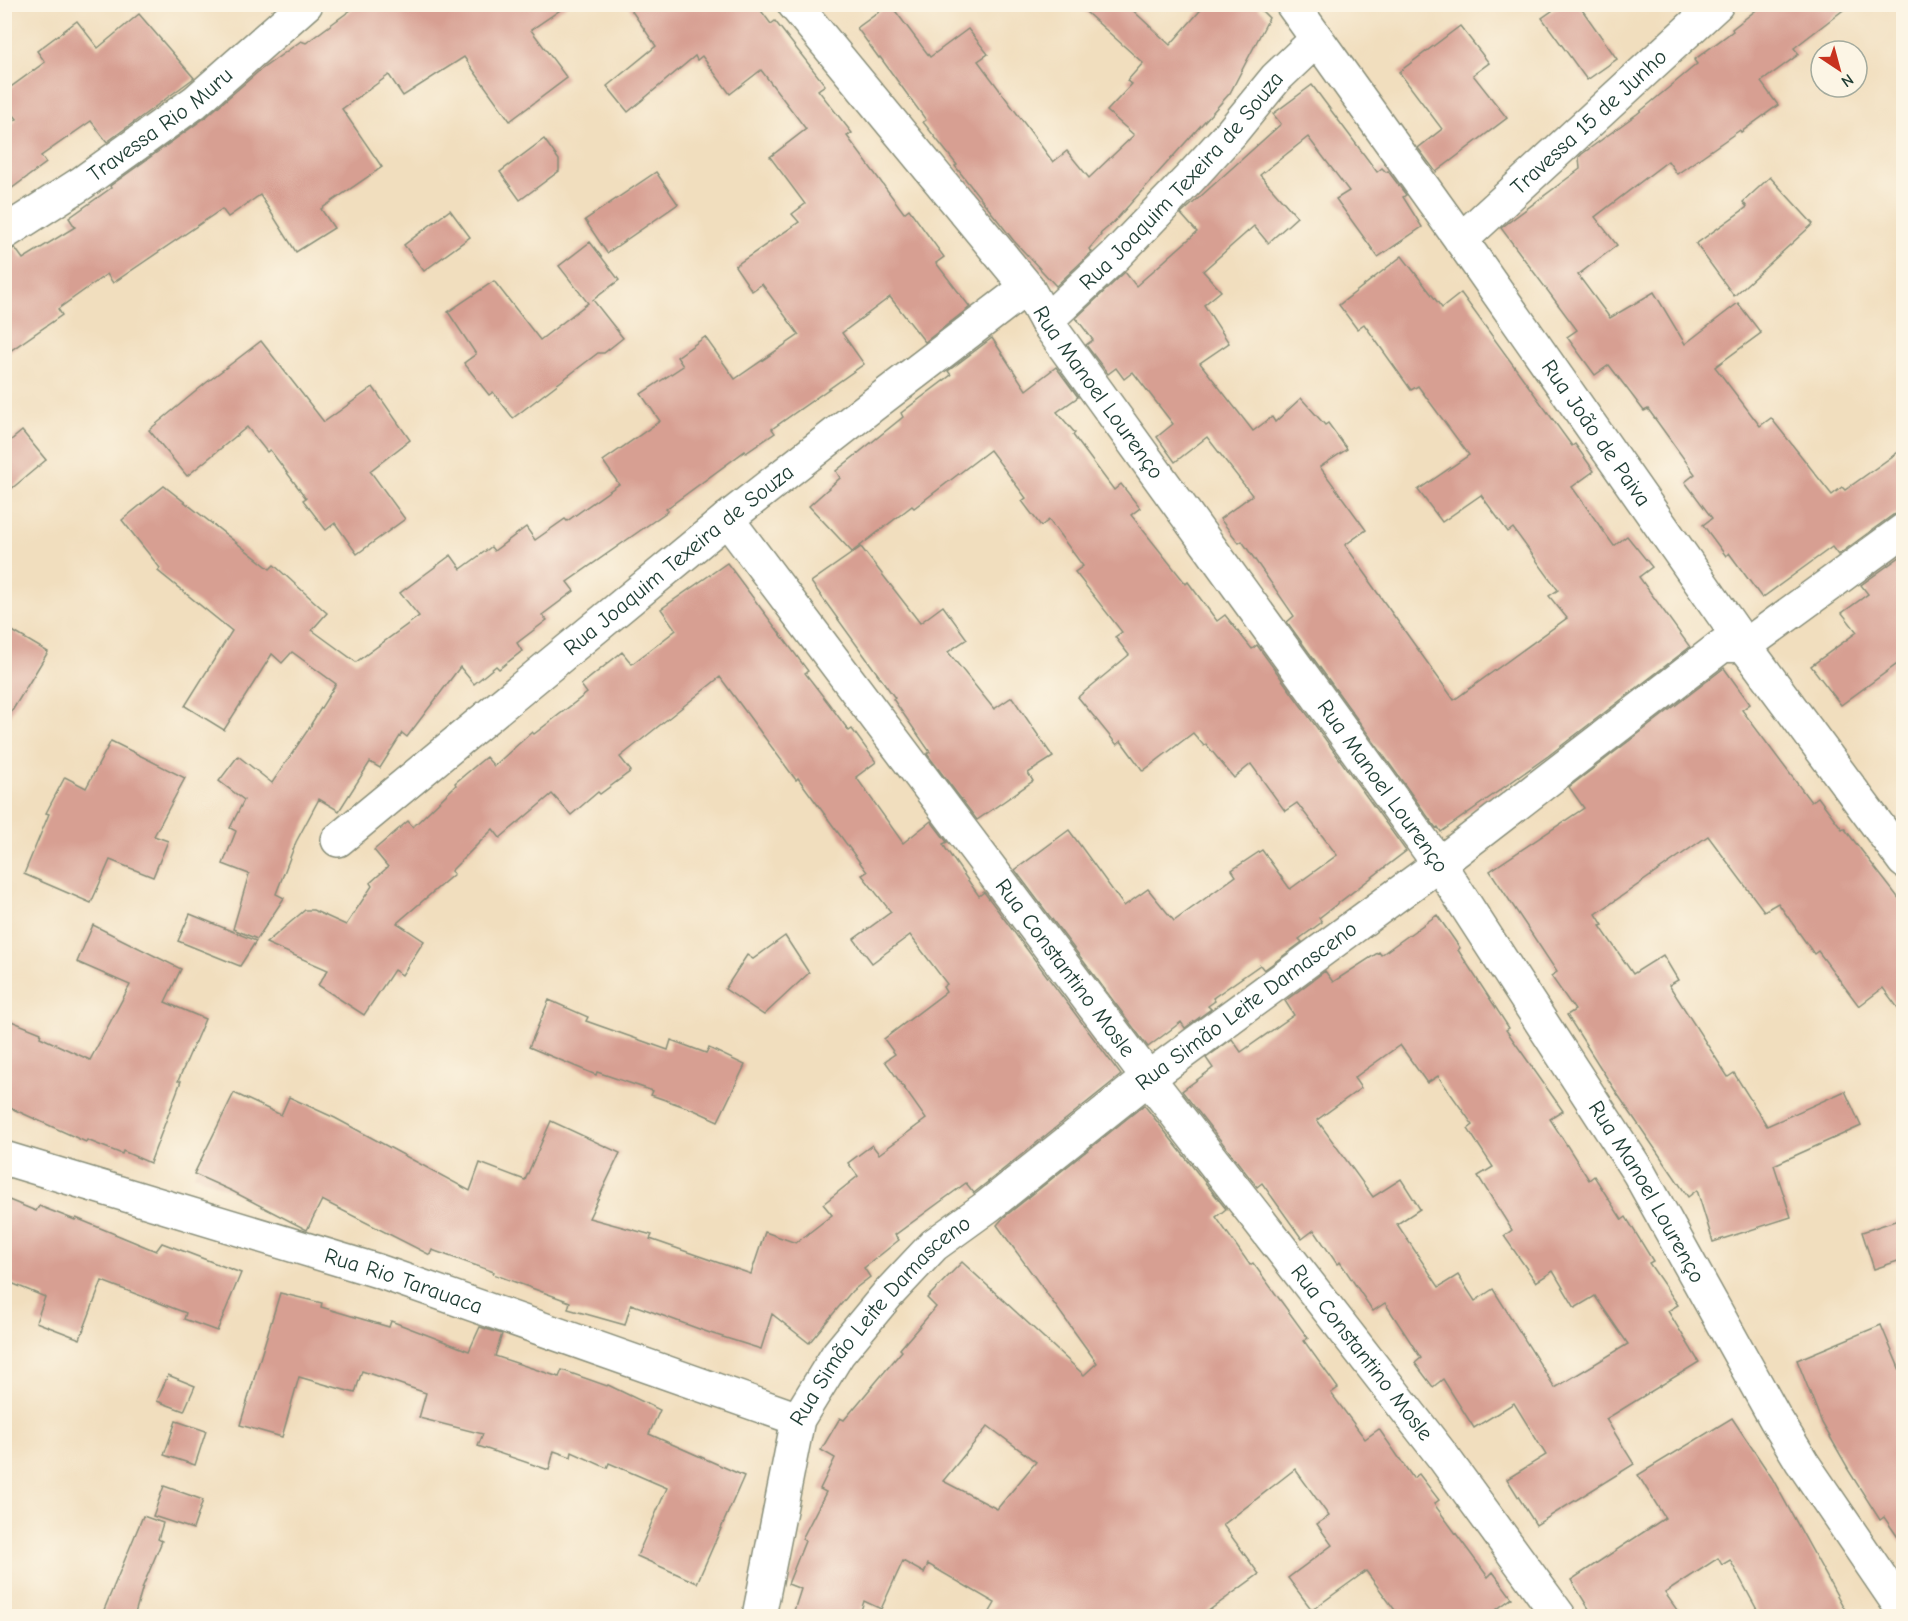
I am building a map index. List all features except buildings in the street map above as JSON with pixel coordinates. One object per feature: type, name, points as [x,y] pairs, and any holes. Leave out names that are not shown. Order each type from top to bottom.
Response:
[{"type":"street","name":"Travessa Rio Muru","points":[[4,233],[82,183],[195,102],[306,4]]},
{"type":"street","name":"Rua Manoel Lourenço","points":[[794,4],[1027,287],[1046,321],[1439,864],[1639,1173],[1786,1436],[1904,1612]]},
{"type":"street","name":"Rua João de Paiva","points":[[1292,4],[1461,240],[1745,646],[1904,861]]},
{"type":"street","name":"Travessa 15 de Junho","points":[[1461,240],[1717,4]]},
{"type":"street","name":"Rua Joaquim Texeira de Souza","points":[[1046,321],[1148,222],[1231,134],[1276,78],[1316,40]]},
{"type":"street","name":"Rua Joaquim Texeira de Souza","points":[[338,840],[728,519],[1027,287]]},
{"type":"street","name":"Rua Constantino Mosle","points":[[728,519],[1148,1078],[1444,1458],[1559,1617]]},
{"type":"street","name":"Rua Simão Leite Damasceno","points":[[759,1617],[798,1419],[838,1353],[887,1295],[934,1245],[1148,1078],[1439,864],[1723,645],[1745,646],[1904,530]]},
{"type":"street","name":"Rua Rio Tarauaca","points":[[4,1158],[378,1271],[798,1419]]}]
